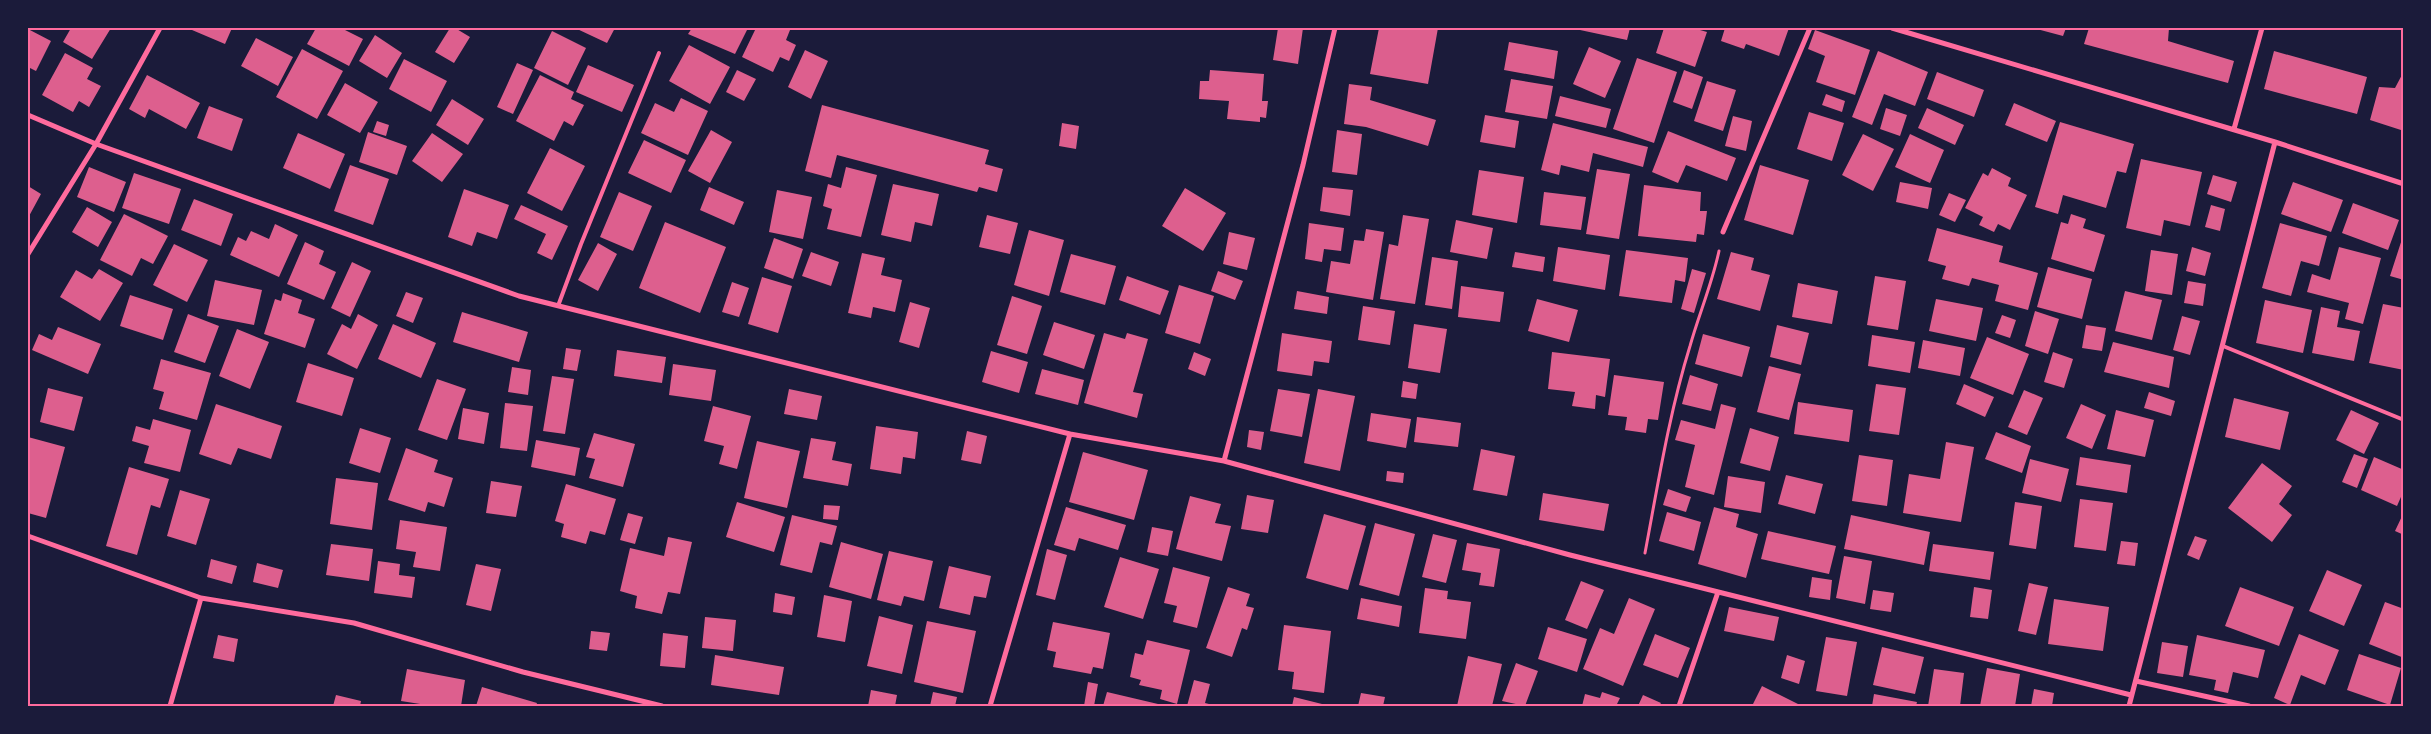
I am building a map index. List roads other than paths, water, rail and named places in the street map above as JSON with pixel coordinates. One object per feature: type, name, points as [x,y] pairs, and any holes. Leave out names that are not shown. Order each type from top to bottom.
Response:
[{"type":"street","points":[[28,254],[96,144],[160,28]]},
{"type":"street","points":[[1224,461],[1303,165],[1335,28]]},
{"type":"street","points":[[1723,232],[1810,28]]},
{"type":"street","points":[[1892,28],[2234,129],[2404,184]]},
{"type":"street","points":[[2234,129],[2262,28]]},
{"type":"street","points":[[28,115],[96,144],[472,281],[558,306],[1070,434],[1224,461],[1641,573],[2132,695]]},
{"type":"street","points":[[2128,706],[2275,142]]},
{"type":"street","points":[[990,706],[1070,434]]},
{"type":"street","points":[[28,536],[201,598],[354,623],[523,672],[662,706]]},
{"type":"street","points":[[1679,706],[1718,592]]},
{"type":"street","points":[[170,706],[201,598]]},
{"type":"street","points":[[2136,681],[2249,706]]},
{"type":"lane","points":[[558,306],[581,244],[659,54]]},
{"type":"lane","points":[[2223,346],[2404,420]]}]
